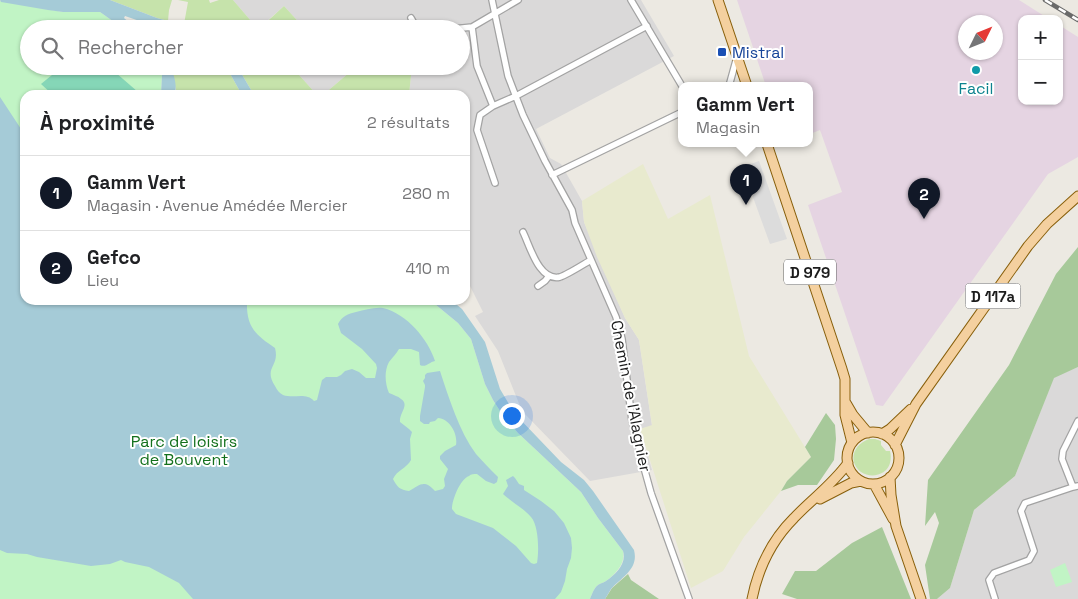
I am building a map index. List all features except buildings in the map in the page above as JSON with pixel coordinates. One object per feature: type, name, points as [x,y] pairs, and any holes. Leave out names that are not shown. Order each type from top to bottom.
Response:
[{"type":"main road","points":[[718,0],[746,82]]},
{"type":"main road","name":"D 979","points":[[768,147],[845,379],[845,415],[852,443]]},
{"type":"main road","name":"D 117a","points":[[895,445],[916,404],[1028,246],[1047,224],[1078,196]]},
{"type":"main road","points":[[846,402],[853,415],[868,432]]},
{"type":"main road","name":"D 117a","points":[[882,434],[890,429],[916,404]]},
{"type":"main road","points":[[868,432],[882,434],[892,440],[898,451],[898,466],[890,477],[882,482],[874,484],[861,481],[850,470],[848,463],[848,453],[852,443],[856,438],[868,432]]},
{"type":"main road","points":[[752,599],[761,567],[779,535],[793,518],[829,486],[848,463]]},
{"type":"main road","points":[[890,477],[896,526]]},
{"type":"main road","points":[[810,503],[851,483],[861,481]]},
{"type":"main road","points":[[874,484],[896,526],[921,599]]},
{"type":"street","name":"Chemin de l'Alagnier","points":[[492,0],[508,76],[552,175],[572,210],[575,223],[616,317],[622,339],[632,421],[642,464],[689,599]]},
{"type":"street","points":[[493,106],[478,66],[472,27],[518,0]]},
{"type":"street","points":[[631,0],[680,82]]},
{"type":"street","points":[[495,183],[477,130],[480,115],[493,106],[516,96],[647,26]]},
{"type":"street","points":[[730,82],[737,57]]},
{"type":"street","points":[[552,175],[678,114]]},
{"type":"street","points":[[523,232],[541,270],[548,276],[559,277],[591,260]]},
{"type":"street","points":[[538,286],[548,276]]},
{"type":"street","points":[[995,599],[989,580],[994,573],[1029,560],[1034,551],[1021,511],[1025,504],[1075,486],[1062,459],[1063,451],[1078,421]]},
{"type":"shaded area","points":[[233,0],[641,0],[674,56],[536,129],[550,158],[561,164],[582,201],[584,222],[625,318],[639,340],[652,426],[640,429],[652,470],[590,481],[522,411],[498,351],[475,316],[483,312],[470,286],[470,90],[410,90],[411,75],[470,75],[470,20],[297,20],[284,6],[268,20],[250,20]]},
{"type":"shaded area","points":[[737,0],[1019,0],[1043,15],[1018,15],[1018,105],[1063,105],[1063,28],[1078,37],[1078,157],[1048,174],[883,406],[876,405],[808,205],[842,192],[820,130],[813,133],[813,82],[765,82]]},
{"type":"shaded area","points":[[299,75],[346,75],[329,90],[313,90]]},
{"type":"shaded area","points":[[759,161],[787,239],[770,244],[742,167]]},
{"type":"shaded area","points":[[1078,367],[1078,599],[937,599],[950,588],[974,510],[1015,476],[1054,377]]},
{"type":"green space","points":[[110,0],[172,0],[168,20],[157,18]]},
{"type":"green space","points":[[178,0],[209,0],[210,3],[219,0],[233,0],[250,20],[185,20],[188,2]]},
{"type":"green space","name":"Parc de loisirs de Bouvent","points":[[0,1],[63,12],[100,12],[111,20],[20,20],[20,75],[162,75],[161,90],[20,90],[20,305],[436,305],[458,323],[471,339],[485,384],[502,414],[518,433],[581,492],[624,555],[622,564],[617,572],[597,586],[590,599],[0,599]]},
{"type":"green space","points":[[284,6],[297,20],[269,20]]},
{"type":"green space","points":[[52,75],[118,75],[136,90],[48,90],[41,84]]},
{"type":"green space","points":[[172,75],[231,75],[239,90],[176,90]]},
{"type":"green space","points":[[242,75],[299,75],[313,90],[251,90]]},
{"type":"green space","points":[[346,75],[411,75],[410,90],[329,90]]},
{"type":"green space","points":[[643,164],[668,219],[710,195],[749,356],[811,457],[787,481],[744,537],[723,571],[691,588],[640,429],[652,425],[639,340],[625,318],[597,257],[584,222],[582,201]]},
{"type":"green space","points":[[1078,247],[1078,367],[1054,378],[1015,476],[974,510],[950,588],[937,599],[930,599],[925,565],[939,523],[935,512],[925,526],[928,480],[1009,365],[1056,274]]},
{"type":"green space","points":[[826,413],[835,425],[834,460],[817,485],[798,485],[781,491],[787,481],[811,457],[805,447]]},
{"type":"green space","points":[[869,439],[881,441],[881,445],[886,451],[890,451],[891,460],[888,467],[878,475],[869,475],[861,472],[854,463],[853,458],[856,449]]},
{"type":"green space","points":[[882,527],[911,599],[797,599],[782,594],[795,571],[816,571],[852,543]]},
{"type":"green space","points":[[1065,563],[1072,582],[1056,587],[1050,570]]},
{"type":"green space","points":[[628,574],[631,580],[659,599],[605,599],[612,588]]},
{"type":"water","points":[[0,0],[110,0],[164,20],[137,20],[125,16],[124,18],[126,20],[111,20],[100,12],[63,12],[1,2]]},
{"type":"water","points":[[162,75],[173,75],[176,84],[175,90],[161,90]]},
{"type":"water","points":[[231,75],[242,75],[251,90],[239,90]]},
{"type":"water","name":"Parc de loisirs de Bouvent","points":[[0,97],[20,127],[20,305],[247,305],[248,316],[253,328],[257,334],[275,348],[276,354],[271,375],[277,390],[283,395],[304,396],[314,401],[317,400],[322,380],[326,377],[337,377],[345,371],[352,369],[366,378],[375,378],[376,364],[362,349],[341,333],[338,324],[341,319],[350,314],[376,308],[392,311],[408,322],[422,336],[435,361],[422,366],[420,365],[419,352],[411,349],[399,349],[386,369],[386,382],[389,393],[404,401],[400,422],[412,432],[410,439],[411,460],[393,479],[397,486],[409,491],[425,484],[435,491],[443,489],[445,486],[444,479],[448,469],[440,459],[440,456],[456,445],[456,436],[449,424],[442,419],[438,418],[429,424],[424,424],[420,421],[425,375],[440,371],[464,435],[476,454],[498,477],[497,482],[494,484],[477,474],[472,474],[466,478],[457,490],[452,509],[456,514],[493,528],[516,546],[531,563],[537,563],[538,539],[534,521],[503,494],[508,486],[506,480],[513,476],[519,484],[524,486],[524,490],[554,511],[564,523],[571,538],[572,548],[565,581],[561,592],[555,599],[193,599],[179,583],[149,567],[121,560],[110,564],[91,566],[27,554],[7,553],[0,550]]},
{"type":"water","points":[[436,305],[457,305],[462,309],[485,342],[500,389],[515,414],[561,462],[584,480],[634,550],[635,557],[632,568],[611,589],[605,599],[590,599],[597,586],[605,582],[620,568],[624,555],[623,551],[581,492],[518,433],[502,414],[485,384],[471,339],[458,323]]},
{"type":"railway","points":[[1045,0],[1078,20]]},
{"type":"place","name":"Mistral","points":[[722,52]]},
{"type":"place","name":"Facil","points":[[976,70]]},
{"type":"place","name":"Gamm Vert","points":[[746,205]]},
{"type":"place","name":"Gefco","points":[[924,219]]}]
